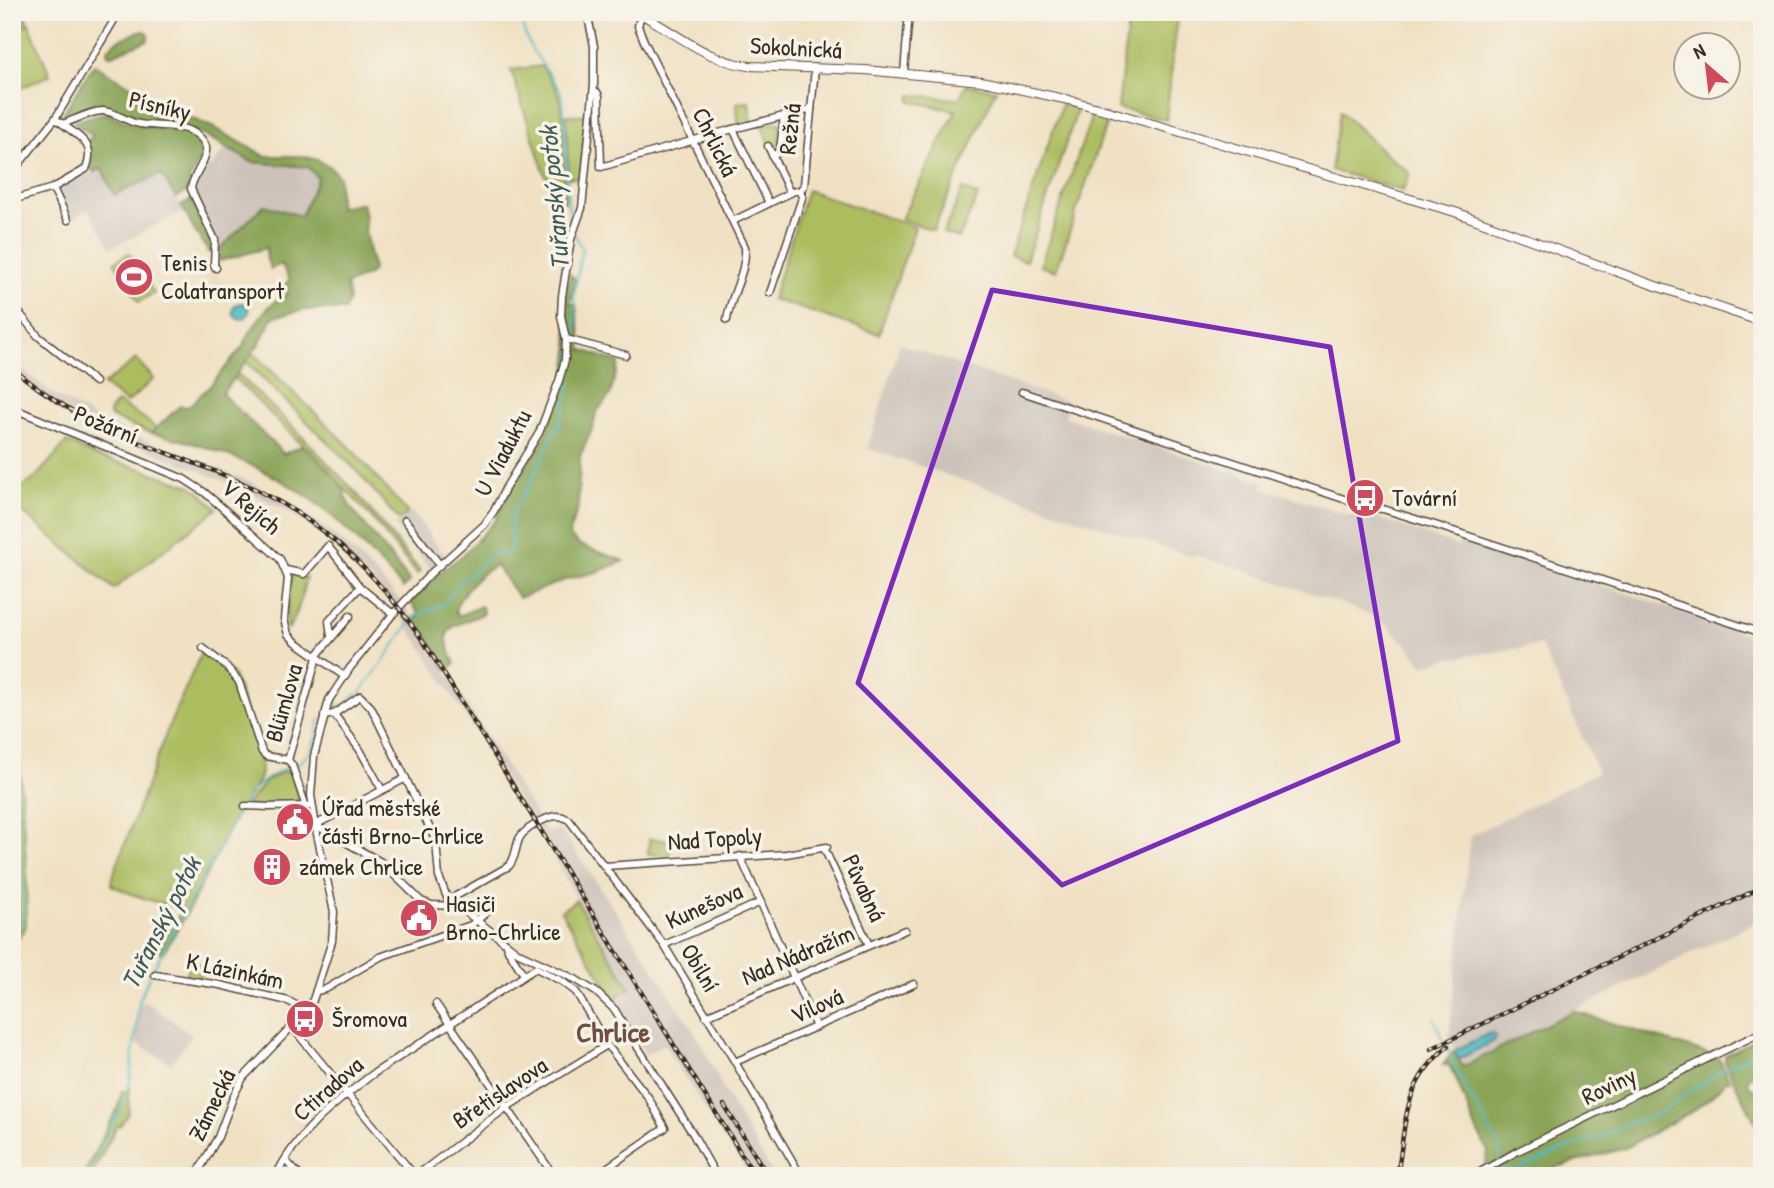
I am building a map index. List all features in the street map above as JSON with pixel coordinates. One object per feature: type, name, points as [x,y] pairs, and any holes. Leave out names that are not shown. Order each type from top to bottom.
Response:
[{"type":"main road","name":"Sokolnická","points":[[639,13],[724,62],[749,66],[904,73],[981,81],[1069,100],[1455,212],[1762,322]]},
{"type":"street","points":[[12,173],[55,119],[119,12]]},
{"type":"street","points":[[587,12],[594,46],[594,91],[599,96],[601,167],[811,109]]},
{"type":"street","points":[[904,73],[909,12]]},
{"type":"street","name":"Chrlická","points":[[639,13],[638,26],[644,41],[746,250],[726,320]]},
{"type":"street","name":"Režná","points":[[733,220],[799,191],[804,186],[815,68]]},
{"type":"street","name":"U Viaduktu","points":[[309,807],[314,756],[324,716],[344,676],[393,614],[489,518],[539,433],[565,360],[566,339],[561,316],[565,275],[582,208],[594,91]]},
{"type":"street","name":"Písníky","points":[[63,124],[99,111],[107,111],[137,124],[183,129],[197,134],[205,144],[206,153],[191,181],[191,189],[215,240],[216,268]]},
{"type":"street","points":[[773,157],[780,150],[784,116]]},
{"type":"street","points":[[12,200],[53,188],[86,169],[90,158],[88,147],[55,119]]},
{"type":"street","points":[[733,129],[769,204]]},
{"type":"street","points":[[768,146],[790,193]]},
{"type":"street","points":[[53,188],[68,220]]},
{"type":"street","name":"Režná","points":[[771,293],[802,198],[799,191]]},
{"type":"street","points":[[12,304],[38,336],[95,382]]},
{"type":"street","points":[[566,339],[626,355]]},
{"type":"street","points":[[1022,392],[1371,508],[1395,512],[1762,633]]},
{"type":"street","name":"Požární","points":[[12,408],[184,479]]},
{"type":"street","name":"V Rejích","points":[[184,479],[204,492],[275,554],[286,570],[286,630],[293,640],[344,676]]},
{"type":"street","points":[[405,520],[440,565]]},
{"type":"street","name":"V Rejích","points":[[286,570],[304,574],[328,546],[360,587],[393,614]]},
{"type":"street","points":[[331,636],[329,621],[360,587]]},
{"type":"street","points":[[331,636],[350,616]]},
{"type":"street","name":"Blümlova","points":[[291,764],[318,653],[331,636]]},
{"type":"street","points":[[203,648],[227,667],[239,682],[262,751],[266,756],[291,764],[309,807],[245,806]]},
{"type":"street","points":[[324,716],[334,714],[359,696],[371,707],[436,841],[438,873],[450,905]]},
{"type":"street","points":[[334,714],[360,750],[382,790]]},
{"type":"street","points":[[315,825],[405,778]]},
{"type":"street","name":"Zámecká","points":[[196,1176],[218,1137],[243,1078],[292,1027],[313,1000],[332,941],[335,921],[331,895],[309,807]]},
{"type":"street","name":"Obilní","points":[[450,905],[456,896],[509,866],[514,860],[521,835],[528,829],[554,816],[566,818],[664,945],[801,1176]]},
{"type":"street","points":[[315,825],[381,862],[421,901],[431,905],[459,907],[523,956],[575,979],[608,1002],[693,1134],[716,1176]]},
{"type":"street","name":"Nad Topoly","points":[[605,866],[786,854],[826,848]]},
{"type":"street","name":"Půvabná","points":[[826,848],[869,945]]},
{"type":"street","points":[[740,856],[816,1027]]},
{"type":"street","name":"Kunešova","points":[[664,945],[761,902]]},
{"type":"street","points":[[316,990],[324,990],[380,957],[466,927],[491,909]]},
{"type":"street","name":"Nad Nádražím","points":[[706,1016],[905,930]]},
{"type":"street","points":[[507,944],[524,975],[537,968],[564,982],[576,992],[607,1045],[648,1097],[665,1128],[595,1176]]},
{"type":"street","name":"K Lázinkám","points":[[155,975],[220,985],[288,1001],[306,1010]]},
{"type":"street","name":"Ctiradova","points":[[276,1176],[304,1134],[348,1093],[524,975]]},
{"type":"street","name":"Vilová","points":[[735,1062],[914,984]]},
{"type":"street","points":[[436,1003],[554,1176]]},
{"type":"street","points":[[292,1027],[416,1176]]},
{"type":"street","name":"Roviny","points":[[1474,1176],[1762,1032]]},
{"type":"street","name":"Břetislavova","points":[[416,1176],[507,1107],[607,1045]]},
{"type":"street","points":[[285,1160],[300,1176]]},
{"type":"highlighted area","points":[[992,290],[1330,347],[1398,741],[1062,885],[858,683]]},
{"type":"shaded area","points":[[226,148],[252,162],[309,167],[318,179],[301,216],[264,206],[217,252],[193,189],[204,167],[212,166]]},
{"type":"shaded area","points":[[102,168],[114,195],[161,174],[184,211],[111,248],[89,210],[72,218],[58,189]]},
{"type":"shaded area","points":[[214,272],[230,291],[229,297],[221,295],[215,300],[212,296],[218,290],[207,277]]},
{"type":"shaded area","points":[[900,344],[1069,402],[1065,417],[1264,482],[1263,488],[1352,516],[1365,514],[1459,547],[1461,538],[1762,639],[1762,919],[1463,1067],[1449,1038],[1470,836],[1598,772],[1541,645],[1446,659],[1424,666],[1408,645],[1387,626],[1375,617],[1348,606],[869,449]]},
{"type":"shaded area","points":[[12,362],[54,394],[95,418],[248,481],[292,504],[342,541],[379,577],[420,629],[547,833],[561,830],[641,949],[700,1041],[726,1095],[774,1176],[751,1176],[726,1142],[664,1044],[646,1055],[612,999],[629,988],[625,978],[427,655],[374,582],[337,547],[288,511],[245,489],[124,440],[76,417],[49,401],[12,373]]},
{"type":"shaded area","points":[[412,512],[446,557],[431,569],[395,525]]},
{"type":"shaded area","points":[[140,1003],[148,1003],[192,1035],[171,1064],[136,1043]]},
{"type":"green space","points":[[12,12],[29,12],[25,15],[29,24],[12,32]]},
{"type":"green space","points":[[1129,12],[1178,12],[1166,120],[1118,108]]},
{"type":"green space","points":[[29,24],[50,75],[12,92],[12,32]]},
{"type":"green space","points":[[139,31],[146,31],[148,40],[109,55],[107,52],[113,44]]},
{"type":"green space","points":[[94,64],[169,109],[212,127],[265,156],[303,156],[331,167],[339,177],[339,207],[362,203],[373,270],[346,285],[349,300],[345,310],[303,310],[273,317],[259,344],[222,394],[284,454],[303,445],[329,470],[342,487],[351,508],[410,581],[403,588],[331,515],[305,495],[269,474],[231,457],[192,443],[151,433],[180,406],[188,407],[211,385],[245,344],[262,315],[273,303],[287,295],[284,285],[290,280],[281,264],[271,269],[266,248],[220,261],[217,252],[264,205],[301,216],[318,178],[308,167],[252,162],[183,126],[136,120],[98,109],[67,119],[62,115]]},
{"type":"green space","points":[[542,66],[555,86],[561,102],[565,202],[554,203],[511,70]]},
{"type":"green space","points":[[966,85],[996,90],[933,230],[901,219],[956,111],[910,101],[911,95],[959,99]]},
{"type":"green space","points":[[749,102],[752,119],[738,122],[737,103]]},
{"type":"green space","points":[[1062,104],[1078,108],[1026,261],[1010,256]]},
{"type":"green space","points":[[1340,111],[1410,173],[1403,191],[1331,170]]},
{"type":"green space","points":[[1093,112],[1108,116],[1108,119],[1056,271],[1040,266]]},
{"type":"green space","points":[[106,114],[137,126],[176,130],[194,136],[202,156],[189,180],[189,190],[176,198],[161,174],[114,195],[102,169],[94,172],[90,168],[92,154],[86,142],[93,136],[74,122]]},
{"type":"green space","points":[[566,115],[587,115],[580,178],[569,178]]},
{"type":"green space","points":[[777,122],[781,124],[778,148],[774,152],[762,128]]},
{"type":"green space","points":[[963,189],[978,196],[959,238],[943,233]]},
{"type":"green space","points":[[807,190],[915,227],[879,334],[772,299]]},
{"type":"green space","points":[[193,199],[211,233],[214,250],[209,253],[181,205]]},
{"type":"green space","name":"Tenis Colatransport","points":[[129,253],[154,293],[139,302],[114,262]]},
{"type":"green space","points":[[570,274],[576,280],[570,304],[576,304],[581,349],[619,363],[610,395],[596,413],[580,456],[578,508],[569,533],[580,545],[624,561],[519,598],[496,566],[483,573],[471,584],[455,611],[459,616],[481,606],[484,613],[450,629],[447,641],[455,664],[446,669],[415,620],[420,615],[411,603],[495,521],[510,491],[545,436],[565,382],[569,351],[565,309]]},
{"type":"green space","points":[[252,352],[347,444],[408,513],[399,520],[356,470],[245,361]]},
{"type":"green space","points":[[136,359],[154,379],[127,403],[103,385]]},
{"type":"green space","points":[[237,373],[357,494],[420,571],[417,574],[329,471],[234,378]]},
{"type":"green space","points":[[117,402],[156,428],[151,433],[110,416],[109,412]]},
{"type":"green space","points":[[67,442],[95,456],[191,486],[217,509],[114,589],[12,501],[12,494],[34,479]]},
{"type":"green space","points":[[292,573],[306,577],[297,611],[288,629],[286,617]]},
{"type":"green space","points":[[12,638],[27,876],[26,925],[23,933],[12,944],[19,917],[12,797]]},
{"type":"green space","points":[[202,651],[231,672],[236,682],[260,754],[261,772],[163,953],[158,951],[182,910],[134,895],[111,885],[111,881],[169,726]]},
{"type":"green space","points":[[290,768],[301,804],[245,806],[266,781]]},
{"type":"green space","points":[[649,839],[671,840],[670,855],[648,854]]},
{"type":"green space","points":[[576,900],[630,988],[614,998],[561,911]]},
{"type":"green space","points":[[190,961],[201,966],[201,978],[185,977]]},
{"type":"green space","points":[[1573,1011],[1718,1057],[1730,1081],[1726,1081],[1693,1111],[1625,1148],[1557,1167],[1542,1176],[1482,1176],[1488,1151],[1476,1129],[1452,1069],[1443,1065],[1454,1051],[1463,1067]]},
{"type":"green space","points":[[1762,1036],[1762,1070],[1748,1078],[1748,1084],[1762,1098],[1762,1126],[1758,1127],[1725,1063],[1725,1055]]},
{"type":"green space","points":[[129,1089],[129,1112],[120,1126],[117,1125],[91,1176],[83,1176],[118,1107],[122,1091],[127,1092]]},
{"type":"water","points":[[241,303],[249,311],[241,319],[233,311]]},
{"type":"water","points":[[1494,1033],[1494,1041],[1459,1059],[1454,1051],[1488,1034]]},
{"type":"waterway","name":"Tuřanský potok","points":[[519,12],[530,46],[561,92],[572,227]]},
{"type":"waterway","name":"Tuřanský potok","points":[[574,339],[574,295],[582,248],[575,235]]},
{"type":"waterway","name":"Tuřanský potok","points":[[350,699],[362,691],[415,616],[444,604],[462,580],[473,573],[484,559],[495,553],[509,553],[513,511],[524,495],[560,422],[568,395],[573,345]]},
{"type":"waterway","name":"Tuřanský potok","points":[[330,709],[342,705]]},
{"type":"waterway","points":[[12,717],[24,910],[20,930],[12,941]]},
{"type":"waterway","name":"Tuřanský potok","points":[[295,765],[311,751],[320,719]]},
{"type":"waterway","name":"Tuřanský potok","points":[[86,1176],[123,1103],[130,1082],[139,1001],[150,975],[248,795],[267,778],[290,767]]},
{"type":"waterway","points":[[1434,1018],[1460,1078],[1498,1145],[1502,1158]]},
{"type":"waterway","points":[[1728,1066],[1762,1051]]},
{"type":"waterway","points":[[1500,1176],[1503,1169],[1515,1171],[1564,1149],[1600,1137],[1627,1123],[1657,1115],[1723,1069]]},
{"type":"railway","points":[[12,368],[52,398],[95,423],[226,476],[286,506],[334,540],[376,581],[431,653],[755,1176]]},
{"type":"railway","points":[[1431,1049],[1762,887]]},
{"type":"railway","points":[[1397,1176],[1405,1122],[1414,1090],[1433,1061],[1448,1046]]},
{"type":"railway","points":[[724,1105],[768,1176]]},
{"type":"place","name":"Tenis Colatransport","points":[[134,277]]},
{"type":"place","name":"Tovární","points":[[1365,498]]},
{"type":"place","name":"Úřad městské části Brno-Chrlice","points":[[295,822]]},
{"type":"place","name":"zámek Chrlice","points":[[272,867]]},
{"type":"place","name":"Hasiči Brno-Chrlice","points":[[419,918]]},
{"type":"place","name":"Šromova","points":[[305,1019]]},
{"type":"district","name":"Chrlice","points":[[613,1032]]}]
